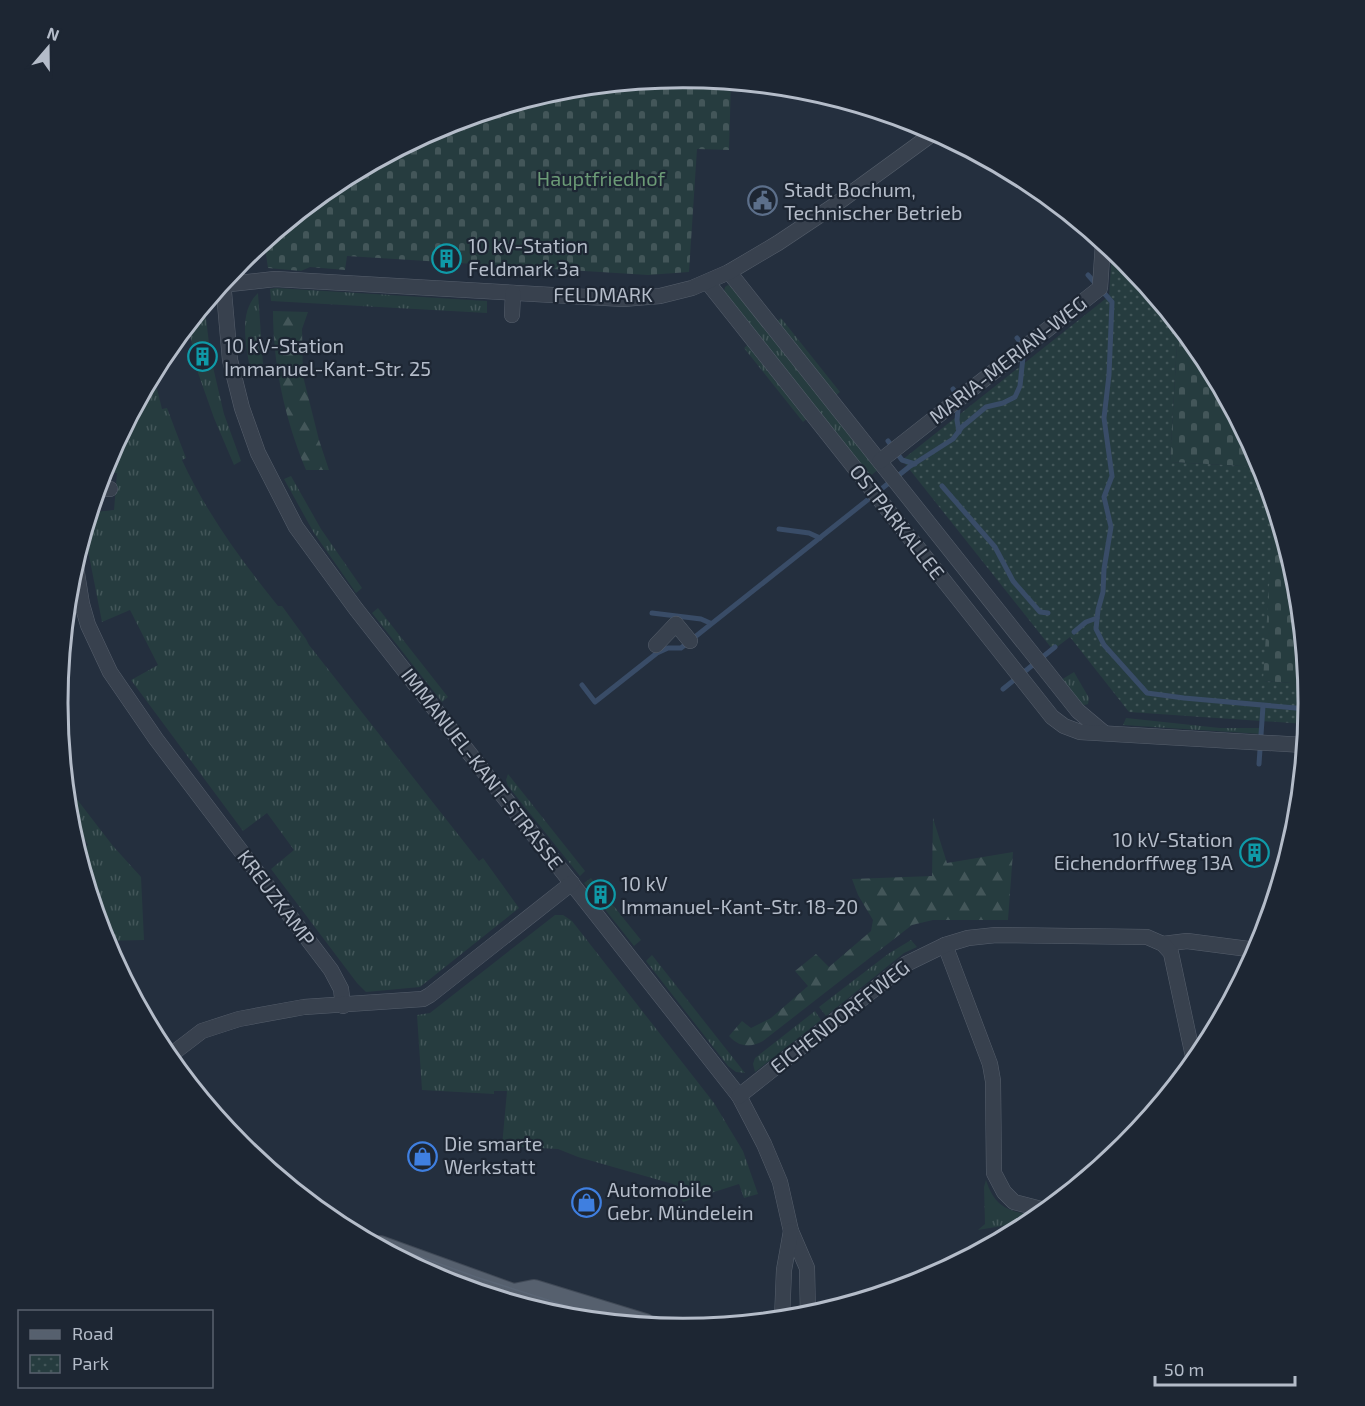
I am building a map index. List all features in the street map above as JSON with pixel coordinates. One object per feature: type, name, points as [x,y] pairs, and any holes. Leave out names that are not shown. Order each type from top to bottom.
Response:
[{"type":"main road","points":[[471,1280],[487,1286]]},
{"type":"main road","points":[[515,1295],[534,1291],[608,1314]]},
{"type":"street","name":"FELDMARK","points":[[236,281],[275,279],[623,299],[660,296],[708,283],[778,243],[926,138]]},
{"type":"street","name":"MARIA-MERIAN-WEG","points":[[880,460],[1100,288],[1102,254]]},
{"type":"street","name":"OSTPARKALLEE","points":[[729,272],[1078,711],[1103,732]]},
{"type":"street","name":"OSTPARKALLEE","points":[[708,283],[1052,717],[1072,730],[1296,744]]},
{"type":"street","points":[[512,315],[513,293]]},
{"type":"street","name":"IMMANUEL-KANT-STRASSE","points":[[224,294],[230,360],[242,408],[258,453],[296,527],[356,609],[739,1096],[765,1143],[780,1182],[791,1231],[807,1268],[808,1305]]},
{"type":"street","name":"KREUZKAMP","points":[[79,584],[88,624],[110,672],[151,732],[331,970],[341,989],[343,1006]]},
{"type":"street","points":[[656,645],[676,624],[690,641]]},
{"type":"street","points":[[176,1051],[202,1031],[220,1024],[304,1007],[411,1001],[430,995],[572,883]]},
{"type":"street","name":"EICHENDORFFWEG","points":[[739,1096],[906,964],[945,945],[968,938],[1047,935],[1147,937],[1163,944],[1187,941],[1246,949]]},
{"type":"street","points":[[1163,944],[1171,953],[1191,1049]]},
{"type":"street","points":[[945,945],[990,1064],[993,1081],[994,1173],[1004,1192],[1014,1202],[1034,1207]]},
{"type":"street","name":"IMMANUEL-KANT-STRASSE","points":[[782,1310],[784,1270],[791,1231]]},
{"type":"green space","name":"Hauptfriedhof","points":[[642,89],[731,90],[729,150],[697,149],[689,272],[648,275],[347,256],[345,270],[310,267],[301,271],[268,268],[266,252],[308,215],[375,170],[447,135],[523,109],[602,93]]},
{"type":"green space","points":[[1111,263],[1145,298],[1177,339],[1170,462],[1251,468],[1273,530],[1263,681],[1297,683],[1297,723],[1129,712],[1070,637],[1053,650],[902,460],[1109,296]]},
{"type":"green space","points":[[728,285],[733,287],[879,469],[869,477],[724,292]]},
{"type":"green space","points":[[270,289],[487,301],[487,313],[271,301]]},
{"type":"green space","points":[[258,293],[263,364],[250,369],[246,319],[248,309]]},
{"type":"green space","points":[[273,311],[308,312],[302,329],[303,376],[329,470],[306,470],[299,451],[286,412],[278,372]]},
{"type":"green space","points":[[205,317],[210,352],[194,355],[190,335]]},
{"type":"green space","points":[[781,318],[840,392],[835,396],[776,322]]},
{"type":"green space","points":[[1177,339],[1215,396],[1250,466],[1170,462]]},
{"type":"green space","points":[[749,344],[808,418],[803,422],[744,348]]},
{"type":"green space","points":[[213,367],[224,414],[241,461],[234,465],[197,370]]},
{"type":"green space","points":[[156,385],[162,409],[167,408],[186,458],[182,460],[202,499],[238,554],[278,606],[282,606],[309,645],[479,861],[483,858],[519,908],[420,987],[366,992],[357,983],[271,869],[294,850],[267,813],[243,831],[131,680],[158,665],[130,610],[102,622],[87,547],[98,513],[114,510],[117,473],[112,473],[131,431]]},
{"type":"green space","points":[[291,476],[321,529],[362,588],[356,593],[314,533],[284,479]]},
{"type":"green space","points":[[1273,529],[1286,583],[1297,683],[1262,681]]},
{"type":"green space","points":[[378,608],[448,697],[442,702],[372,613]]},
{"type":"green space","points":[[1074,672],[1089,698],[1088,704],[1081,706],[1061,680]]},
{"type":"green space","points":[[1126,718],[1220,728],[1261,728],[1261,734],[1123,725]]},
{"type":"green space","points":[[508,774],[585,871],[580,876],[508,786],[506,780]]},
{"type":"green space","points":[[75,797],[113,846],[141,877],[144,940],[115,941],[88,862],[85,847],[88,845],[82,834]]},
{"type":"green space","points":[[933,818],[947,863],[1013,852],[1008,920],[933,920],[912,925],[763,1041],[754,1045],[745,1045],[733,1040],[729,1036],[742,1021],[751,1028],[771,1018],[808,986],[795,971],[816,954],[829,967],[871,931],[873,920],[858,895],[852,879],[932,876]]},
{"type":"green space","points":[[591,878],[641,940],[634,946],[584,883]]},
{"type":"green space","points":[[555,915],[563,915],[572,921],[714,1103],[743,1151],[758,1194],[744,1198],[739,1184],[683,1202],[673,1184],[578,1157],[558,1149],[502,1146],[507,1091],[494,1091],[494,1094],[422,1090],[417,1015],[430,1013]]},
{"type":"green space","points":[[911,940],[917,947],[904,953],[826,1016],[819,1007],[888,954]]},
{"type":"green space","points":[[652,955],[745,1073],[736,1072],[728,1066],[646,961]]},
{"type":"green space","points":[[815,1011],[821,1020],[755,1072],[753,1064],[755,1058]]},
{"type":"green space","points":[[986,1180],[999,1203],[1024,1214],[1007,1225],[978,1230],[985,1224],[984,1187]]},
{"type":"waterway","points":[[1088,275],[1112,302],[1109,375],[1104,418],[1112,476],[1104,497],[1111,527],[1096,629],[1104,645],[1147,693],[1298,708]]},
{"type":"waterway","points":[[582,685],[595,702],[657,653],[668,648],[681,648],[909,467],[953,439],[962,427],[986,407],[1015,397],[1020,386],[1024,347],[1017,338]]},
{"type":"waterway","points":[[953,389],[959,398],[957,420],[959,432]]},
{"type":"waterway","points":[[888,441],[902,460],[915,464]]},
{"type":"waterway","points":[[942,486],[995,547],[1013,581],[1040,612],[1048,613]]},
{"type":"waterway","points":[[779,529],[809,533],[820,538]]},
{"type":"waterway","points":[[652,613],[701,619],[710,623]]},
{"type":"waterway","points":[[1074,632],[1086,622],[1097,618]]},
{"type":"waterway","points":[[1003,689],[1055,647]]},
{"type":"waterway","points":[[1259,764],[1263,706]]},
{"type":"tram line","points":[[399,1249],[572,1308]]},
{"type":"place","name":"Stadt Bochum, Technischer Betrieb","points":[[763,201]]},
{"type":"place","name":"10 kV-Station Feldmark 3a","points":[[447,258]]},
{"type":"place","name":"10 kV-Station Immanuel-Kant-Str. 25","points":[[203,357]]},
{"type":"place","name":"10 kV-Station Eichendorffweg 13A","points":[[1254,852]]},
{"type":"place","name":"10 kV Immanuel-Kant-Str. 18-20","points":[[600,895]]},
{"type":"place","name":"Die smarte Werkstatt","points":[[423,1156]]},
{"type":"place","name":"Automobile Gebr. Mündelein","points":[[586,1202]]}]
